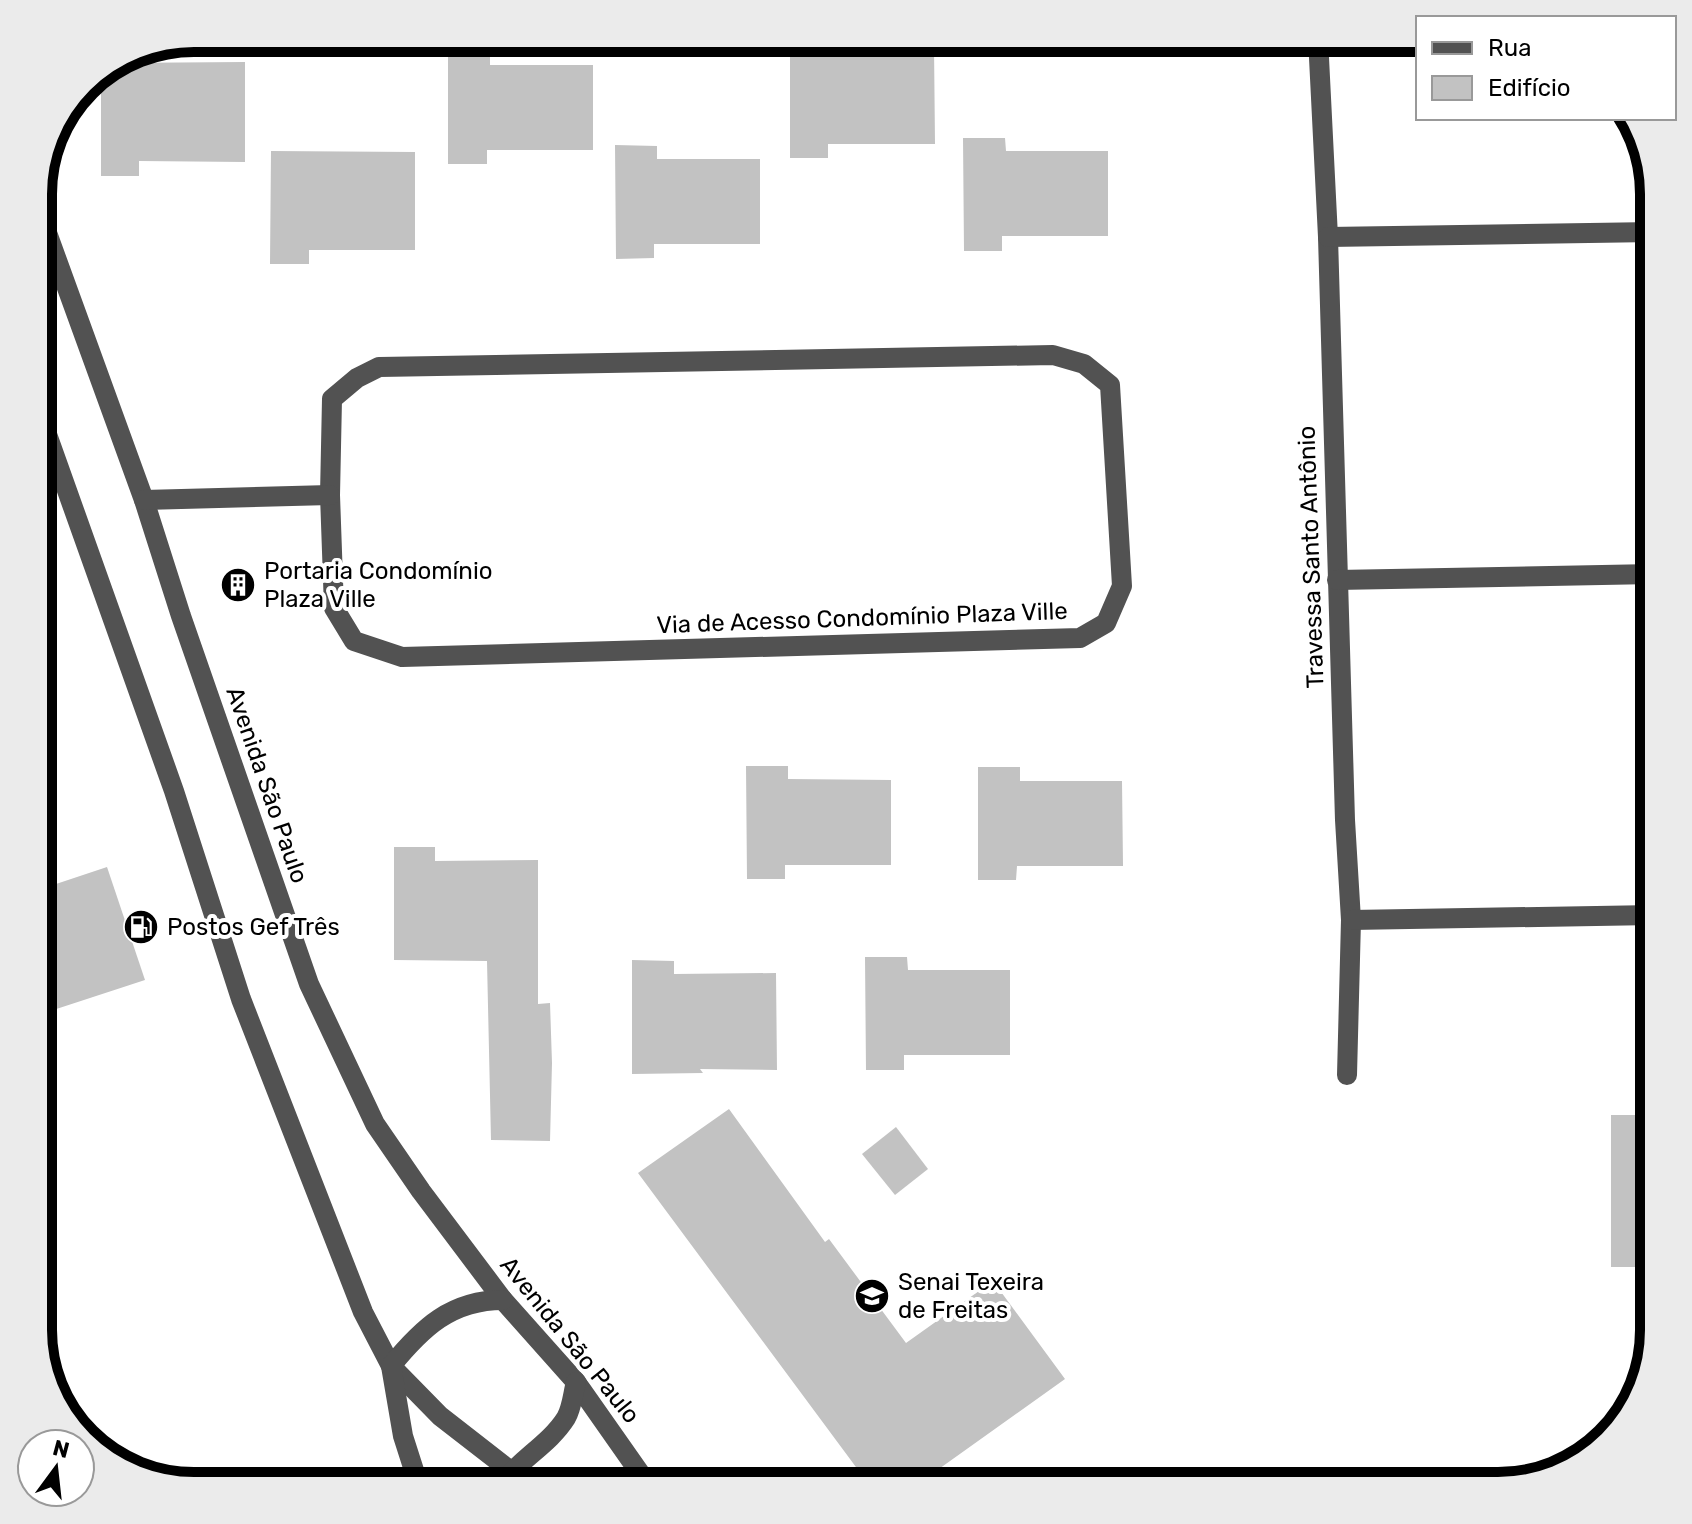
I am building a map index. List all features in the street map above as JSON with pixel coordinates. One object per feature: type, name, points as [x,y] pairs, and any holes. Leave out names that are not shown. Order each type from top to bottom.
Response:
[{"type":"street","name":"Travessa Santo Antônio","points":[[1319,52],[1328,237],[1345,820],[1351,920],[1347,1075]]},
{"type":"street","points":[[1328,237],[1640,232]]},
{"type":"street","name":"Avenida São Paulo","points":[[52,247],[144,500],[181,616],[309,984],[375,1124],[503,1300],[576,1382],[639,1472]]},
{"type":"street","name":"Via de Acesso Condomínio Plaza Ville","points":[[1053,355],[1084,364],[1110,385],[1122,586],[1106,623],[1080,638],[402,657],[354,641],[334,608],[330,495],[332,399],[357,378],[379,367],[1053,355]]},
{"type":"street","points":[[52,448],[174,791],[241,999],[363,1312],[391,1366],[499,1472]]},
{"type":"street","points":[[144,500],[330,495]]},
{"type":"street","points":[[1337,580],[1640,574]]},
{"type":"street","points":[[1351,920],[1640,915]]},
{"type":"street","points":[[415,1472],[403,1436],[391,1366],[415,1336],[436,1320],[479,1300],[503,1300]]},
{"type":"street","points":[[512,1472],[551,1436],[567,1416],[576,1382]]},
{"type":"building","points":[[448,52],[490,52],[490,65],[593,65],[593,150],[487,150],[487,164],[448,164]]},
{"type":"building","points":[[790,52],[934,52],[935,144],[828,144],[828,158],[790,158]]},
{"type":"building","points":[[245,62],[245,162],[139,161],[139,176],[101,176],[101,86],[141,63]]},
{"type":"building","points":[[963,138],[1005,138],[1006,151],[1108,151],[1108,236],[1002,236],[1002,251],[964,251]]},
{"type":"building","points":[[615,145],[657,146],[657,159],[760,159],[760,244],[654,244],[654,258],[616,259]]},
{"type":"building","points":[[271,151],[415,152],[415,250],[309,250],[309,264],[270,264]]},
{"type":"building","points":[[746,766],[788,766],[788,779],[891,780],[891,865],[785,865],[785,879],[747,879]]},
{"type":"building","points":[[978,767],[1020,767],[1020,781],[1122,781],[1123,866],[1017,866],[1016,880],[978,880]]},
{"type":"building","points":[[394,847],[435,847],[435,861],[538,860],[538,1004],[550,1003],[550,1141],[491,1140],[487,961],[394,960]]},
{"type":"building","points":[[107,867],[145,980],[52,1010],[52,885]]},
{"type":"building","points":[[865,957],[907,957],[908,970],[1010,970],[1010,1055],[904,1055],[904,1070],[866,1070]]},
{"type":"building","points":[[632,960],[674,961],[674,974],[776,973],[777,1070],[700,1069],[703,1073],[632,1074]]},
{"type":"building","points":[[729,1109],[825,1242],[829,1239],[906,1343],[993,1281],[1065,1379],[935,1472],[860,1472],[638,1173]]},
{"type":"building","points":[[1611,1115],[1640,1115],[1640,1267],[1611,1267]]},
{"type":"building","points":[[896,1127],[928,1169],[895,1195],[862,1154]]},
{"type":"place","name":"Portaria Condomínio Plaza Ville","points":[[238,585]]},
{"type":"place","name":"Postos Gef Três","points":[[141,927]]},
{"type":"place","name":"Senai Texeira de Freitas","points":[[872,1296]]}]
